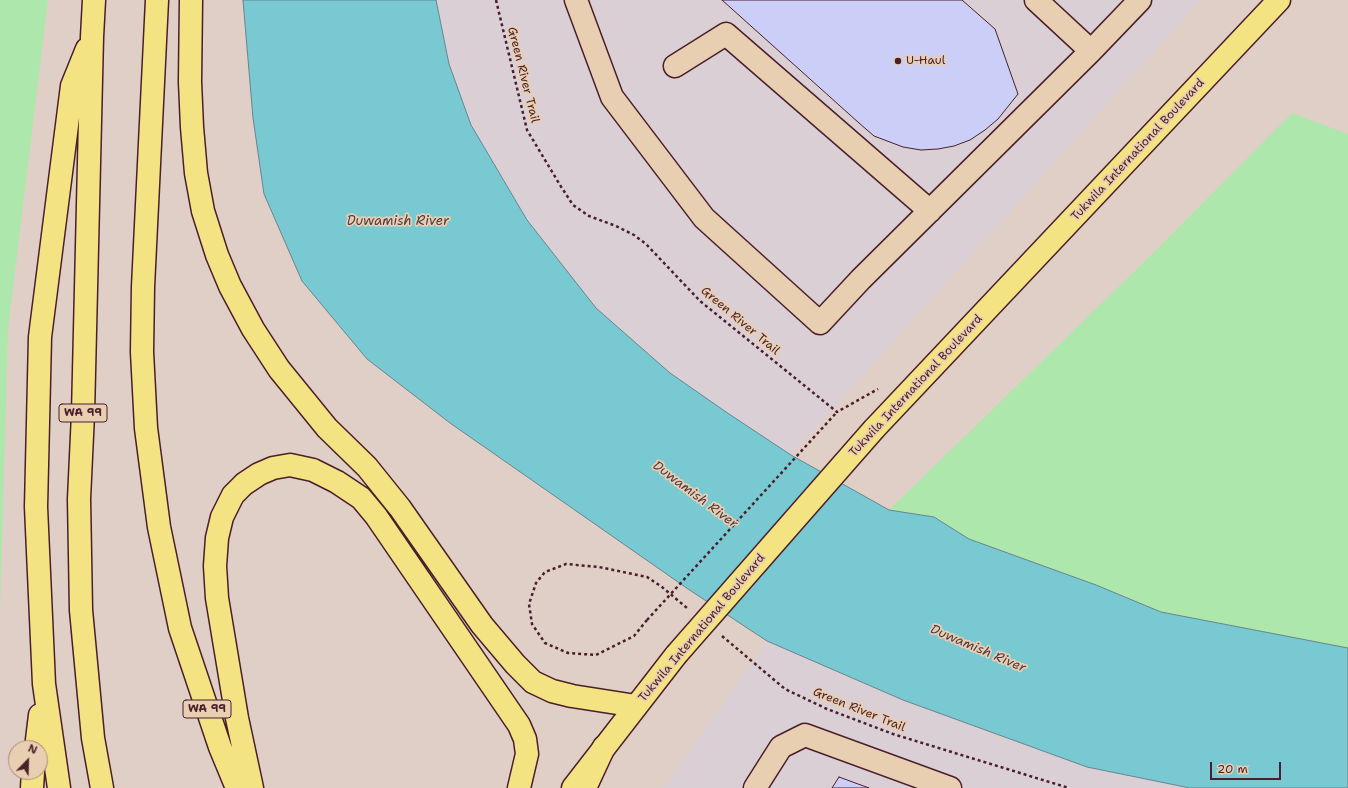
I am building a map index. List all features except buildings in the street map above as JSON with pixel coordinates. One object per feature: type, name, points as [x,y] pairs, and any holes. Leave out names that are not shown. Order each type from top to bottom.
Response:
[{"type":"main road","name":"WA 99","points":[[94,0],[80,514],[81,610],[93,738],[102,788]]},
{"type":"main road","name":"WA 99","points":[[157,0],[142,287],[142,352],[146,428],[158,527],[180,628],[220,747],[237,788]]},
{"type":"main road","points":[[191,0],[190,90],[192,127],[196,173],[203,211],[217,254],[230,286],[253,329],[279,369],[327,428],[367,467],[400,508],[482,624],[515,664],[534,682],[552,691],[636,706]]},
{"type":"main road","name":"Tukwila International Boulevard","points":[[572,788],[676,655],[874,429],[1278,0]]},
{"type":"main road","points":[[59,788],[44,684],[36,507],[40,337],[72,86],[92,37]]},
{"type":"main road","points":[[252,788],[237,718],[217,598],[215,566],[217,538],[222,517],[233,495],[244,484],[258,474],[273,468],[290,465],[313,470],[337,482],[361,498],[376,516],[519,725],[525,739],[527,754],[519,788]]},
{"type":"main road","points":[[37,740],[44,684]]},
{"type":"main road","points":[[585,788],[604,747]]},
{"type":"lane","points":[[576,0],[612,97],[704,218],[820,323],[861,279],[1091,51],[1140,0]]},
{"type":"lane","points":[[1036,0],[1091,51]]},
{"type":"lane","points":[[675,66],[726,34],[930,211]]},
{"type":"lane","points":[[755,788],[781,747],[805,735],[950,788]]},
{"type":"path","name":"Green River Trail","points":[[496,0],[527,130],[573,205],[589,216],[616,226],[634,235],[646,244],[700,301],[837,412],[647,620],[634,636],[596,655],[568,653],[545,643],[532,624],[529,604],[536,583],[545,572],[566,564],[599,567],[647,577],[662,587],[693,613]]},
{"type":"path","name":"Green River Trail","points":[[718,633],[785,688],[827,709],[893,734],[1069,788]]},
{"type":"shaded area","points":[[436,0],[1200,0],[791,455],[670,373],[596,308],[527,220],[471,125],[449,64]]},
{"type":"shaded area","points":[[767,641],[903,700],[1087,767],[1190,788],[664,788]]},
{"type":"green space","points":[[0,0],[48,0],[8,329],[0,614]]},
{"type":"green space","points":[[1292,113],[1348,134],[1348,648],[1161,612],[969,539],[934,517],[889,510],[1148,258]]},
{"type":"water","name":"Duwamish River","points":[[243,0],[436,0],[449,64],[471,125],[527,220],[596,308],[670,373],[791,455],[889,510],[934,517],[969,539],[1096,585],[1161,612],[1348,648],[1348,788],[1190,788],[1087,767],[903,700],[767,641],[688,589],[450,423],[367,359],[302,281],[264,194],[253,118]]},
{"type":"place","name":"U-Haul","points":[[898,61]]}]
